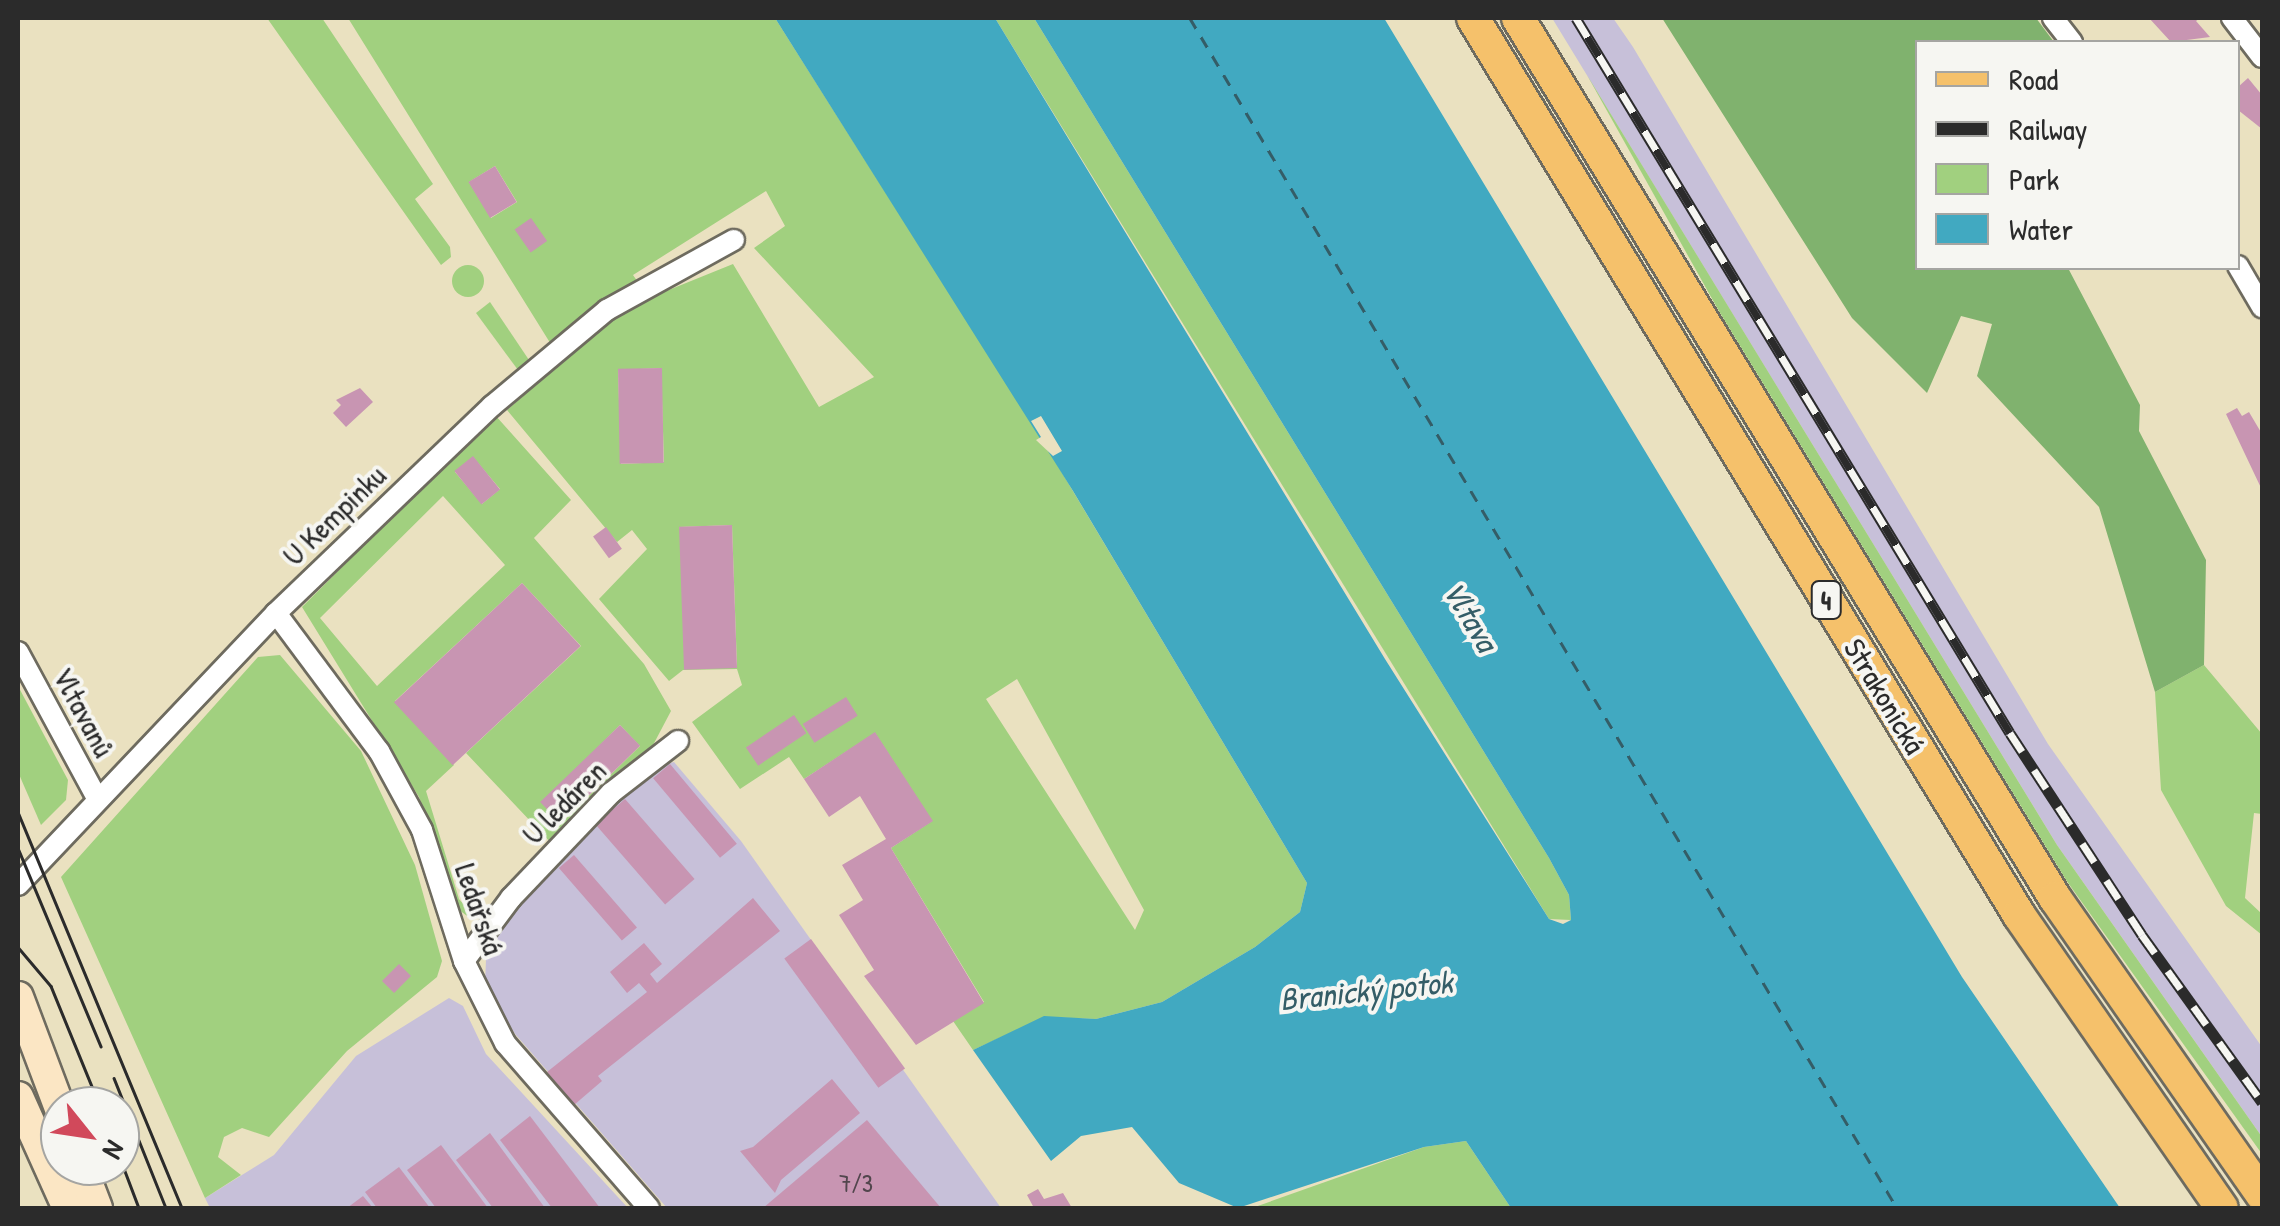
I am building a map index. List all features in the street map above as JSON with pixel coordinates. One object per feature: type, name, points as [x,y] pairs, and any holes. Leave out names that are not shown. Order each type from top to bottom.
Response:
[{"type":"main road","name":"Strakonická","points":[[1473,18],[2019,916],[2222,1208]]},
{"type":"main road","name":"Strakonická","points":[[1518,18],[2055,898],[2262,1195]]},
{"type":"main road","points":[[18,997],[52,1086]]},
{"type":"main road","points":[[18,1097],[68,1208]]},
{"type":"street","points":[[2053,18],[2070,40]]},
{"type":"street","points":[[2232,18],[2262,57]]},
{"type":"street","name":"U Kempinku","points":[[18,884],[276,613],[545,358],[608,310],[734,240]]},
{"type":"street","points":[[2240,269],[2262,307]]},
{"type":"street","name":"Ledařská","points":[[276,613],[379,751],[422,830],[464,961],[505,1043],[649,1208]]},
{"type":"street","name":"Vltavanů","points":[[18,652],[98,800]]},
{"type":"street","name":"U ledáren","points":[[464,961],[512,898],[611,793],[678,741]]},
{"type":"shaded area","points":[[1552,18],[1613,18],[1633,47],[2048,744],[2262,1047],[2262,1137],[2057,845]]},
{"type":"shaded area","points":[[674,762],[741,841],[1001,1208],[667,1208],[515,1034],[485,984],[487,936],[595,819],[656,767]]},
{"type":"shaded area","points":[[449,998],[463,1006],[486,1054],[628,1208],[210,1208],[205,1198],[274,1155],[356,1056]]},
{"type":"green space","points":[[267,18],[322,18],[433,184],[415,199],[450,247],[451,257],[441,265]]},
{"type":"green space","points":[[348,18],[775,18],[1043,441],[1307,883],[1300,912],[1255,947],[1162,1002],[1096,1019],[1045,1017],[973,1050],[953,1021],[984,1002],[891,848],[932,821],[875,733],[804,779],[789,757],[740,789],[692,722],[742,685],[737,669],[683,670],[669,681],[599,599],[647,549],[632,530],[617,542],[507,410],[562,362]],"holes":[[[495,166],[517,202],[491,218],[469,182]],[[766,191],[785,226],[754,248],[874,377],[819,407],[733,264],[649,298],[633,275]],[[661,368],[664,462],[621,464],[618,370]],[[732,525],[737,667],[679,527]],[[1017,679],[1144,910],[1135,930],[986,699]]]},
{"type":"green space","points":[[995,18],[1034,18],[1549,858],[1569,895],[1571,920],[1549,919]]},
{"type":"green space","points":[[1662,18],[2036,18],[2052,40],[1915,40],[1915,270],[2069,270],[2140,405],[2139,431],[2206,560],[2204,665],[2155,692],[2099,507],[1977,376],[1992,324],[1961,316],[1927,393],[1852,318]]},
{"type":"green space","points":[[1587,75],[2057,845],[2262,1137],[2262,1154],[2066,880],[1720,313]]},
{"type":"green space","points":[[468,265],[480,269],[484,281],[480,293],[468,297],[456,293],[452,281],[456,269]]},
{"type":"green space","points":[[490,302],[529,360],[518,370],[476,313]]},
{"type":"green space","points":[[495,415],[571,500],[534,538],[644,664],[671,711],[652,747],[488,913],[471,919],[458,909],[419,797],[302,607]],"holes":[[[473,457],[500,489],[482,504],[455,472]],[[443,496],[505,565],[377,686],[320,618]],[[522,583],[581,646],[466,753],[552,844],[483,912],[471,913],[459,899],[426,791],[454,765],[395,701]],[[620,725],[640,746],[561,823],[542,803]]]},
{"type":"green space","points":[[280,655],[361,751],[415,865],[442,961],[437,977],[347,1051],[269,1137],[242,1128],[224,1137],[218,1157],[241,1175],[205,1198],[61,877],[258,657]]},
{"type":"green space","points":[[2204,665],[2262,734],[2262,814],[2254,813],[2245,898],[2262,914],[2262,935],[2226,906],[2161,790],[2155,692]]},
{"type":"green space","points":[[18,686],[68,780],[66,800],[41,825],[18,772]]},
{"type":"green space","points":[[1466,1141],[1511,1208],[1252,1208],[1424,1147]]},
{"type":"water","points":[[775,18],[995,18],[1385,659],[1549,919],[1563,924],[1571,920],[1569,895],[1549,858],[1034,18],[1384,18],[1962,977],[2120,1208],[1511,1208],[1466,1141],[1424,1147],[1238,1208],[1179,1183],[1132,1127],[1081,1136],[1051,1161],[973,1050],[1044,1016],[1096,1019],[1162,1002],[1255,947],[1300,912],[1307,883],[1073,491]]},
{"type":"pier","points":[[1041,416],[1062,451],[1053,456],[1036,440],[1041,437],[1031,421]]},
{"type":"building","points":[[2149,18],[2200,18],[2196,21],[2210,37],[2187,40],[2169,40]]},
{"type":"building","points":[[2248,78],[2262,95],[2262,129],[2240,112],[2240,85]]},
{"type":"building","points":[[495,166],[517,202],[490,218],[468,182]]},
{"type":"building","points":[[531,218],[547,241],[531,252],[515,229]]},
{"type":"building","points":[[662,368],[664,463],[620,464],[618,369]]},
{"type":"building","points":[[360,388],[373,402],[346,427],[333,413],[341,405],[336,400]]},
{"type":"building","points":[[2237,408],[2242,416],[2249,412],[2262,434],[2262,490],[2226,414]]},
{"type":"building","points":[[473,456],[500,489],[481,505],[454,471]]},
{"type":"building","points":[[732,525],[737,668],[684,670],[679,527]]},
{"type":"building","points":[[606,527],[622,549],[609,558],[593,536]]},
{"type":"building","points":[[522,583],[581,646],[453,765],[394,702]]},
{"type":"building","points":[[846,697],[858,716],[814,743],[803,724]]},
{"type":"building","points":[[794,715],[806,733],[758,766],[746,747]]},
{"type":"building","points":[[620,725],[640,746],[560,823],[540,802]]},
{"type":"building","points":[[875,732],[933,821],[891,848],[984,1003],[916,1045],[864,976],[874,970],[839,915],[863,900],[842,865],[886,839],[860,796],[829,817],[804,779]]},
{"type":"building","points":[[670,764],[737,844],[720,858],[653,778]]},
{"type":"building","points":[[625,799],[695,879],[665,905],[596,825]]},
{"type":"building","points":[[574,855],[637,927],[622,941],[559,868]]},
{"type":"building","points":[[753,898],[780,931],[598,1076],[602,1081],[574,1105],[547,1072],[647,992],[639,983],[627,993],[610,972],[644,943],[662,964],[650,974],[657,983]]},
{"type":"building","points":[[811,939],[905,1068],[878,1088],[784,958]]},
{"type":"building","points":[[399,964],[411,976],[394,993],[382,981]]},
{"type":"building","points":[[832,1079],[860,1113],[781,1180],[775,1193],[740,1151],[753,1147]]},
{"type":"building","points":[[530,1116],[600,1208],[552,1208],[500,1140]]},
{"type":"building","points":[[867,1120],[941,1208],[763,1208]]},
{"type":"building","points":[[490,1133],[545,1208],[493,1208],[456,1160]]},
{"type":"building","points":[[441,1145],[488,1208],[436,1208],[407,1170]]},
{"type":"building","points":[[399,1167],[430,1208],[377,1208],[365,1192]]},
{"type":"building","points":[[1038,1189],[1044,1199],[1063,1193],[1072,1208],[1034,1208],[1027,1195]]},
{"type":"building","points":[[363,1196],[373,1208],[347,1208]]},
{"type":"ferry route","points":[[1190,18],[1897,1208]]},
{"type":"tram line","points":[[18,812],[182,1208]]},
{"type":"tram line","points":[[18,848],[101,1046]]},
{"type":"tram line","points":[[18,947],[51,986],[92,1086]]},
{"type":"tram line","points":[[114,1078],[166,1208]]},
{"type":"tram line","points":[[131,1186],[139,1208]]},
{"type":"railway","points":[[1576,18],[2010,733],[2142,935],[2262,1102]]},
{"type":"water label","name":"Vltava","points":[[1470,616]]},
{"type":"water label","name":"Branický potok","points":[[1366,991]]}]
